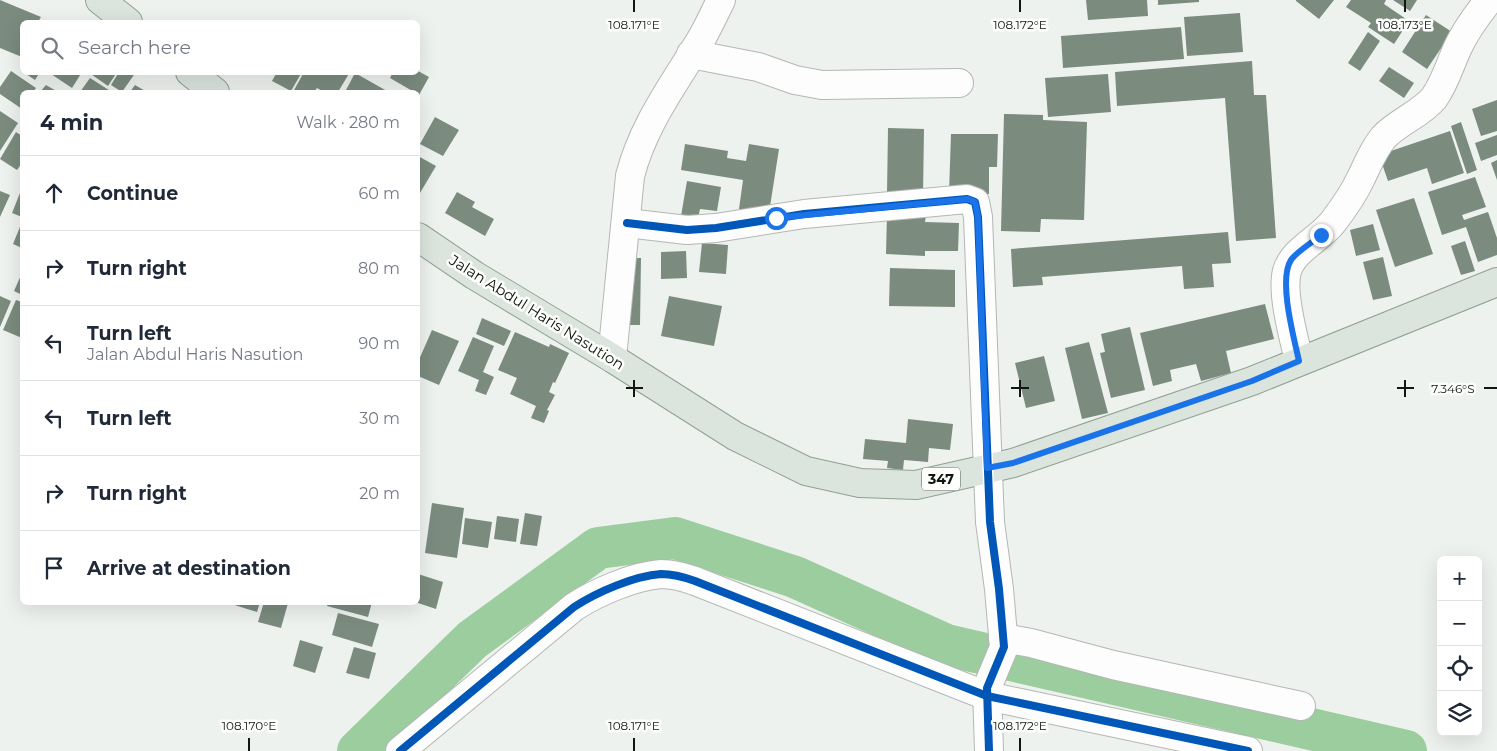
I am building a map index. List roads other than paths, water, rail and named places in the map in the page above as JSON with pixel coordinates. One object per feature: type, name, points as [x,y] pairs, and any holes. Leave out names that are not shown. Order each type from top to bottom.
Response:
[{"type":"main road","points":[[100,0],[125,20]]},
{"type":"main road","points":[[194,75],[212,90]]},
{"type":"main road","name":"Jalan Abdul Haris Nasution","points":[[420,238],[474,275],[612,358],[735,436],[806,472],[860,484],[916,485],[1013,463],[1252,381],[1497,282]]},
{"type":"street","points":[[612,358],[627,223],[630,176],[636,155],[645,132],[700,41],[721,0]]},
{"type":"street","points":[[1299,361],[1286,290],[1287,273],[1291,260],[1321,235],[1333,222],[1360,180],[1375,149],[1387,134],[1433,99],[1447,75],[1457,48],[1468,27],[1489,0]]},
{"type":"street","points":[[691,54],[758,67],[796,80],[822,84],[959,83]]},
{"type":"street","points":[[627,223],[675,227],[687,230],[716,228],[804,214],[968,199],[975,202],[978,217],[990,522],[999,589],[1003,643],[987,692],[989,751]]},
{"type":"street","points":[[400,751],[574,607],[592,597],[628,582],[645,576],[661,574],[683,576],[987,692],[1248,751]]},
{"type":"street","points":[[1003,643],[1031,643],[1113,665],[1301,706]]},
{"type":"waterway","points":[[358,751],[472,640],[598,548],[675,538],[795,577],[946,645],[1406,751]]}]
